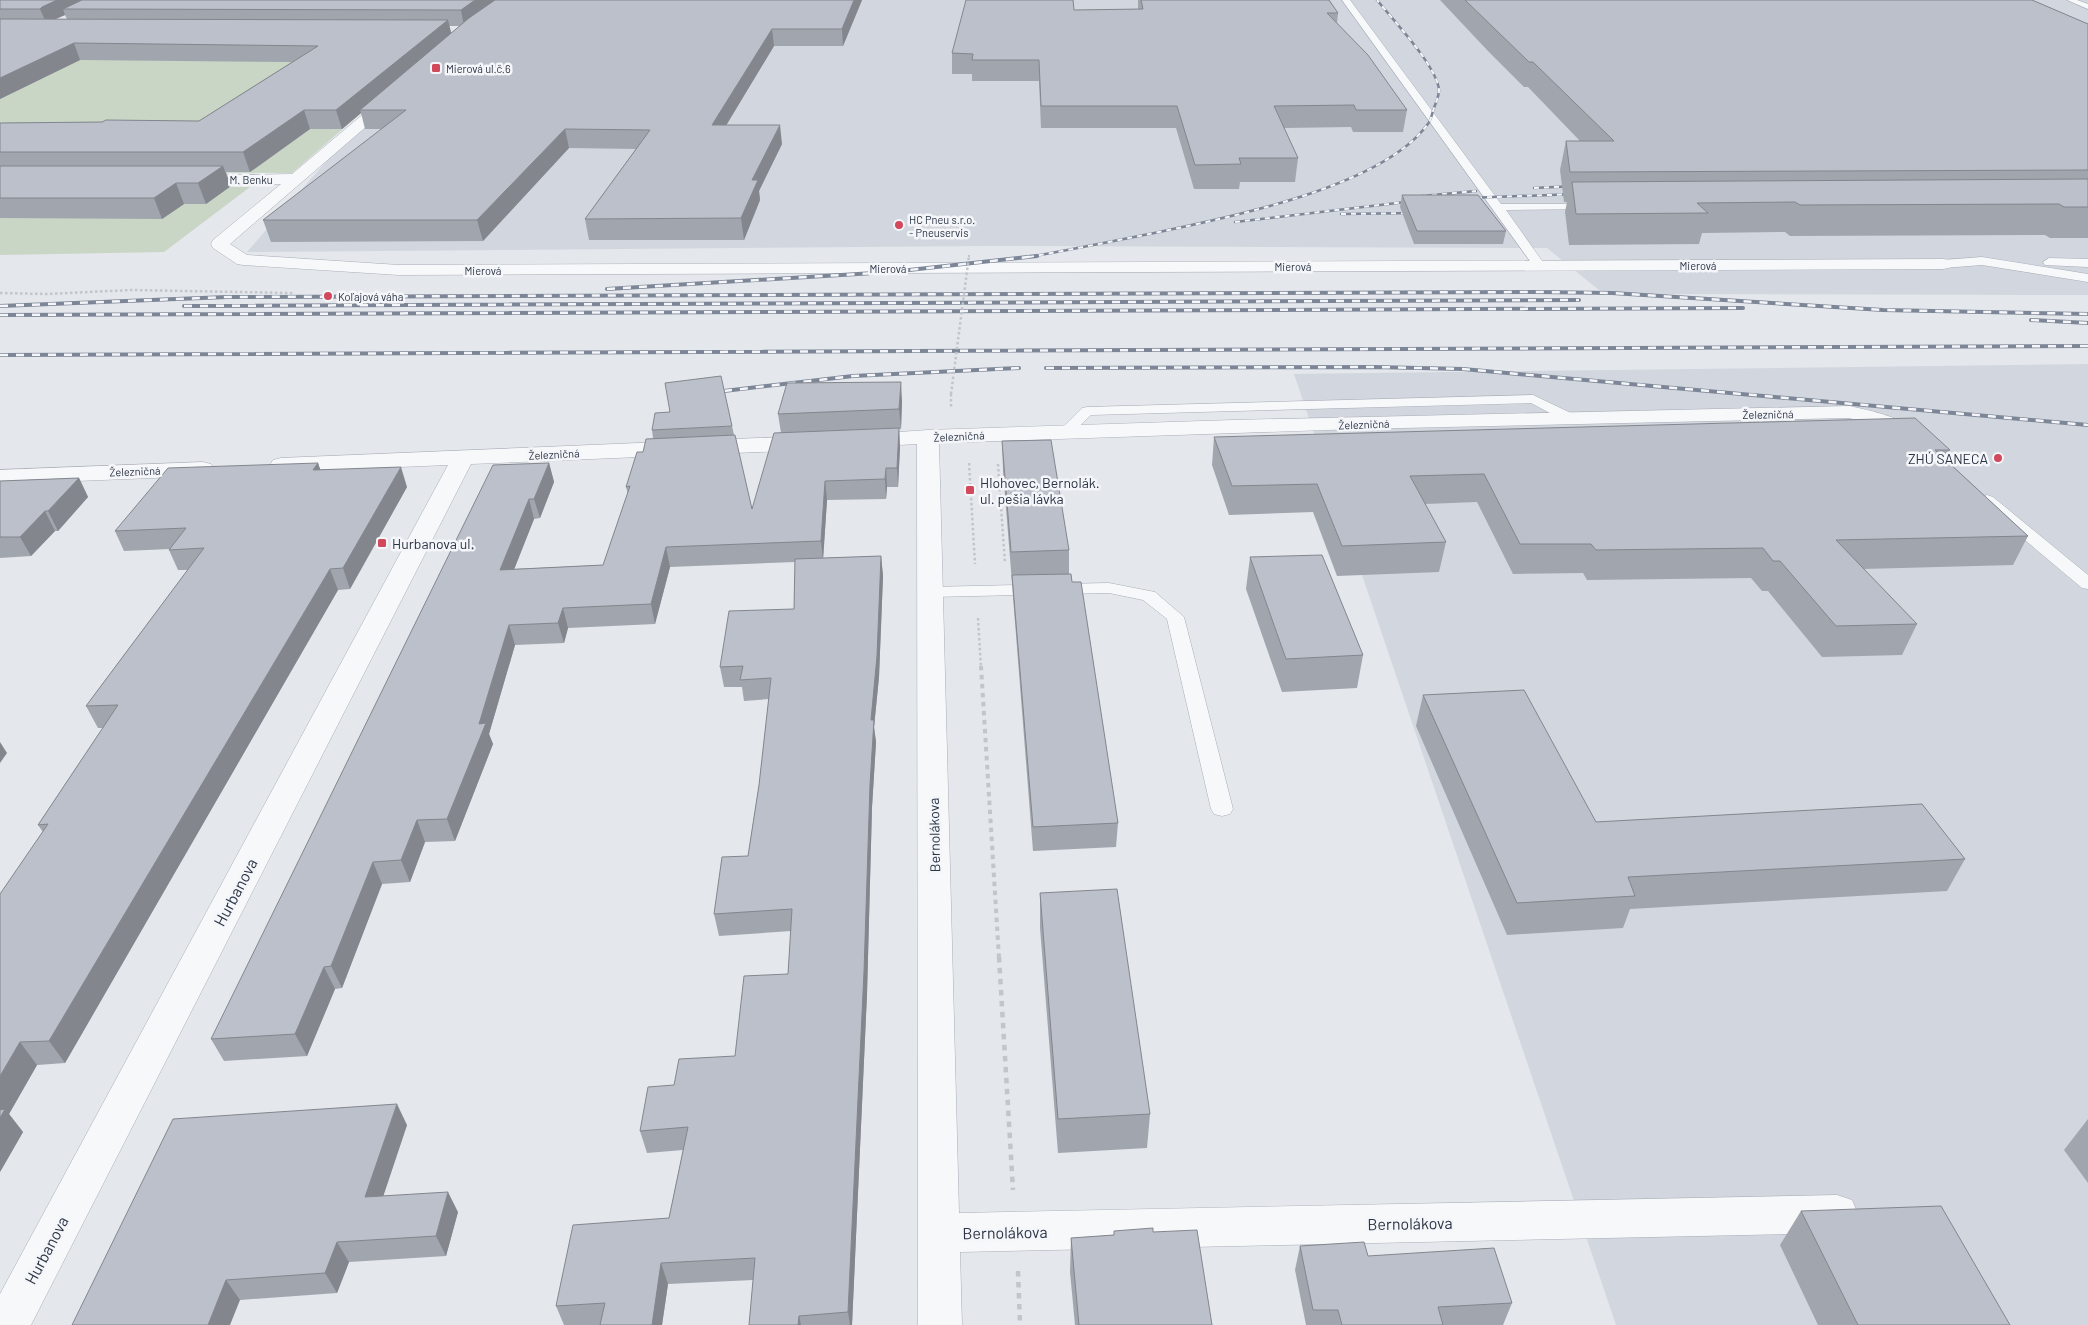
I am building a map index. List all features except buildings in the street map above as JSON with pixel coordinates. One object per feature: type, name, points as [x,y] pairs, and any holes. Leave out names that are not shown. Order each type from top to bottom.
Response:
[{"type":"street","name":"Mierová","points":[[402,88],[219,244],[243,260],[399,270],[1943,264]]},
{"type":"street","name":"M. Benku","points":[[176,179],[293,179]]},
{"type":"street","name":"Železničná","points":[[256,466],[967,435],[1850,412],[1886,422],[1916,441]]},
{"type":"street","name":"Bernolákova","points":[[928,437],[940,1325]]},
{"type":"street","name":"Hurbanova","points":[[7,1325],[463,458]]},
{"type":"street","name":"Železničná","points":[[0,477],[226,468]]},
{"type":"street","name":"Bernolákova","points":[[939,1233],[1870,1213]]},
{"type":"lane","points":[[1346,0],[1539,265]]},
{"type":"lane","points":[[2071,0],[2088,7]]},
{"type":"lane","points":[[1498,207],[1598,206]]},
{"type":"lane","points":[[1943,264],[1982,261],[2088,263]]},
{"type":"lane","points":[[1982,261],[2088,278]]},
{"type":"lane","points":[[1974,488],[2088,584]]},
{"type":"lane","points":[[931,592],[1109,588],[1149,596],[1175,617],[1222,809]]},
{"type":"path","points":[[951,394],[969,253]]},
{"type":"path","points":[[0,293],[47,294],[131,290],[288,293]]},
{"type":"path","points":[[967,435],[1016,1231],[1020,1325]]},
{"type":"path","points":[[998,461],[1007,590]]},
{"type":"shaded area","points":[[525,0],[2088,0],[2088,295],[1604,294],[1547,248],[990,246],[247,252],[330,157],[436,68]]},
{"type":"shaded area","points":[[2088,364],[2088,1325],[1616,1325],[1294,374]]},
{"type":"green space","points":[[451,35],[292,173],[0,172],[0,55]]},
{"type":"green space","points":[[0,184],[250,187],[164,252],[0,255]]},
{"type":"railway","points":[[1031,257],[1217,220],[1298,198],[1375,166],[1405,147],[1428,123],[1439,90],[1431,69],[1423,56],[1377,0]]},
{"type":"railway","points":[[1534,188],[1576,186]]},
{"type":"railway","points":[[1422,196],[1476,191]]},
{"type":"railway","points":[[1467,198],[1576,194]]},
{"type":"railway","points":[[1235,222],[1414,201]]},
{"type":"railway","points":[[1341,214],[1416,213]]},
{"type":"railway","points":[[1031,257],[1037,256]]},
{"type":"railway","points":[[607,289],[891,272],[1031,257]]},
{"type":"railway","points":[[0,306],[227,297],[1537,292],[1612,293],[1883,310],[2088,314]]},
{"type":"railway","points":[[184,306],[1579,300]]},
{"type":"railway","points":[[0,315],[1743,308]]},
{"type":"railway","points":[[2031,320],[2088,323]]},
{"type":"railway","points":[[0,355],[2088,346]]},
{"type":"railway","points":[[1046,368],[1374,367],[1463,369],[2088,425]]},
{"type":"railway","points":[[724,391],[853,376],[1019,368]]},
{"type":"place","name":"Mierová ul.č.6","points":[[436,68]]},
{"type":"place","name":"HC Pneu s.r.o. - Pneuservis","points":[[899,225]]},
{"type":"place","name":"Koľajová váha","points":[[328,296]]},
{"type":"place","name":"ZHÚ SANECA","points":[[1998,458]]},
{"type":"place","name":"Hlohovec, Bernolák. ul. pešia lávka","points":[[970,490]]},
{"type":"place","name":"Hurbanova ul.","points":[[382,543]]}]
